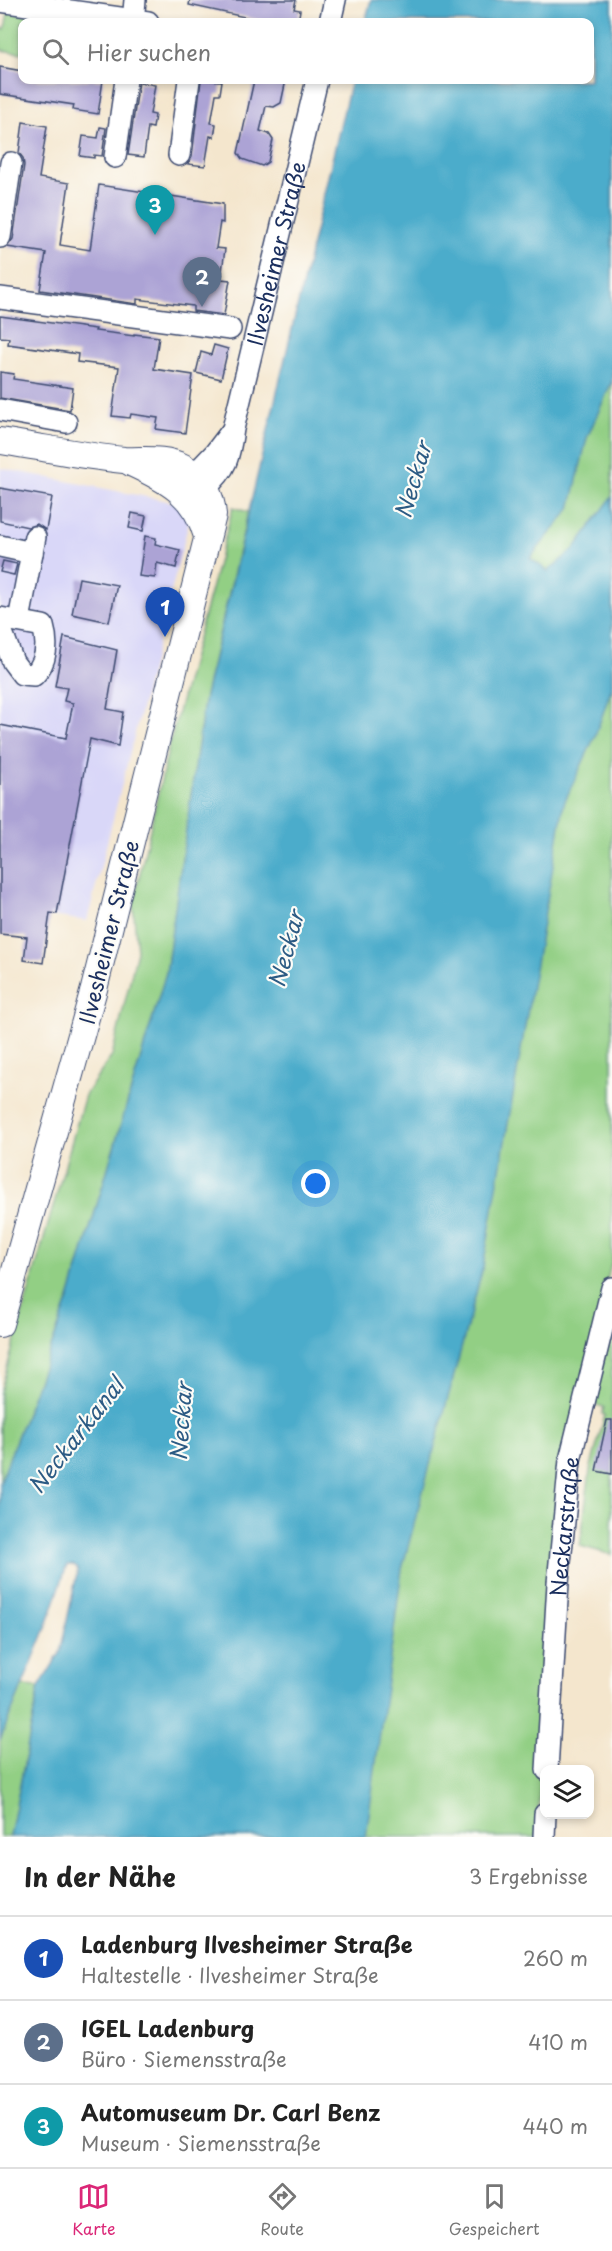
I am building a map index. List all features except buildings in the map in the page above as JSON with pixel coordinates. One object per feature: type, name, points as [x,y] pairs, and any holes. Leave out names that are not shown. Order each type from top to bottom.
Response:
[{"type":"main road","points":[[0,441],[126,460],[164,460],[184,467],[195,486]]},
{"type":"main road","name":"Ilvesheimer Straße","points":[[0,1324],[94,989],[163,708],[208,539],[198,511],[195,486]]},
{"type":"street","points":[[331,18],[335,0]]},
{"type":"street","points":[[0,1],[138,16]]},
{"type":"street","points":[[115,157],[125,84]]},
{"type":"street","points":[[179,155],[188,84]]},
{"type":"street","name":"Ilvesheimer Straße","points":[[195,486],[233,429],[316,84]]},
{"type":"street","points":[[0,237],[11,164]]},
{"type":"street","points":[[0,298],[230,329]]},
{"type":"street","points":[[0,410],[66,422]]},
{"type":"street","points":[[0,546],[33,545],[6,622]]},
{"type":"street","name":"Neckarstraße","points":[[547,1765],[557,1599],[570,1460],[612,1288]]},
{"type":"street","points":[[544,1837],[545,1819]]},
{"type":"shaded area","points":[[0,468],[193,506],[87,921],[0,909]]},
{"type":"green space","points":[[612,0],[612,1260],[564,1460],[554,1547],[537,1837],[177,1837],[589,84],[594,84],[594,18]]},
{"type":"green space","points":[[8,12],[35,16],[35,18],[18,18],[18,52],[0,50],[0,28],[5,29]]},
{"type":"green space","points":[[233,507],[248,512],[205,696],[166,973],[69,1299],[0,1483],[0,1392],[85,1095],[112,1056],[137,951],[133,904],[169,746]]},
{"type":"green space","points":[[610,1335],[612,1336],[612,1555],[580,1546],[590,1470],[605,1415],[602,1414],[604,1407],[592,1404]]},
{"type":"green space","points":[[22,1686],[39,1687],[10,1837],[0,1837],[0,1740]]},
{"type":"water","points":[[371,0],[612,0],[612,381],[587,438],[570,509],[530,558],[548,571],[574,549],[612,497],[612,687],[595,736],[564,803],[483,1267],[402,1569],[366,1837],[10,1837],[39,1687],[60,1653],[78,1569],[73,1565],[67,1565],[46,1628],[0,1740],[0,1483],[69,1299],[166,973],[205,696],[350,84],[594,84],[594,18],[366,18]]},
{"type":"place","name":"Automuseum Dr. Carl Benz","points":[[155,235]]},
{"type":"place","name":"IGEL Ladenburg","points":[[202,307]]},
{"type":"place","name":"Ladenburg Ilvesheimer Straße","points":[[165,637]]},
{"type":"water label","name":"Neckar","points":[[412,480]]},
{"type":"water label","name":"Neckar","points":[[285,949]]},
{"type":"water label","name":"Neckar","points":[[180,1422]]},
{"type":"water label","name":"Neckarkanal","points":[[75,1435]]}]
